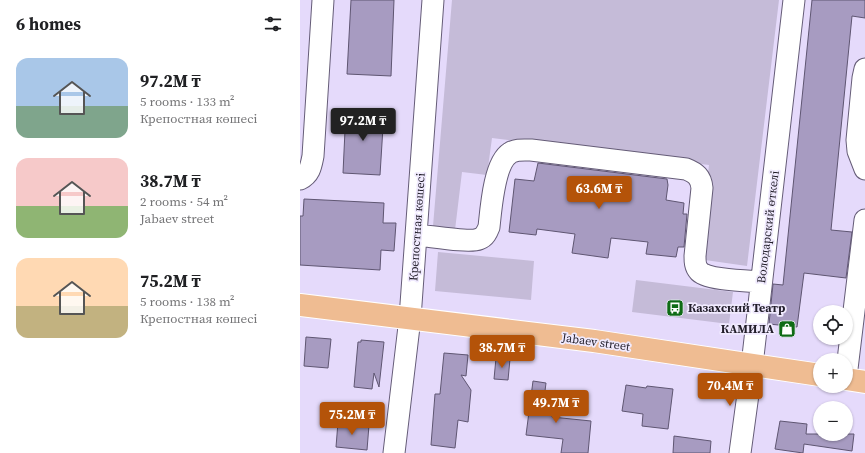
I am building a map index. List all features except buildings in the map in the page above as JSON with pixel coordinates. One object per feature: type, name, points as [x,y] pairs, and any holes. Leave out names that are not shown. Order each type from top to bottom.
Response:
[{"type":"main road","name":"Jabaev street","points":[[300,305],[594,341],[813,374]]},
{"type":"main road","points":[[853,379],[865,382]]},
{"type":"street","points":[[300,179],[309,172],[313,156],[323,0]]},
{"type":"street","name":"Крепостная көшесі","points":[[394,453],[410,318],[433,0]]},
{"type":"street","name":"Володарский өткелі","points":[[740,453],[752,365],[794,0]]},
{"type":"street","points":[[865,69],[856,140],[858,151],[865,169]]},
{"type":"street","points":[[417,235],[473,241],[487,233],[498,170],[502,161],[510,153],[519,150],[531,150],[686,169],[697,175],[701,180],[702,188],[695,256],[695,263],[699,272],[705,276],[714,278],[761,282]]},
{"type":"street","points":[[849,353],[865,215]]},
{"type":"shaded area","points":[[452,0],[779,0],[747,266],[698,259],[709,165],[492,138],[487,175],[462,172],[455,230],[433,226]]},
{"type":"shaded area","points":[[438,252],[534,261],[531,300],[435,291]]},
{"type":"shaded area","points":[[636,280],[733,292],[729,324],[632,312]]},
{"type":"place","name":"Казахский Театр","points":[[675,308]]},
{"type":"place","name":"КАМИЛА","points":[[787,329]]}]
